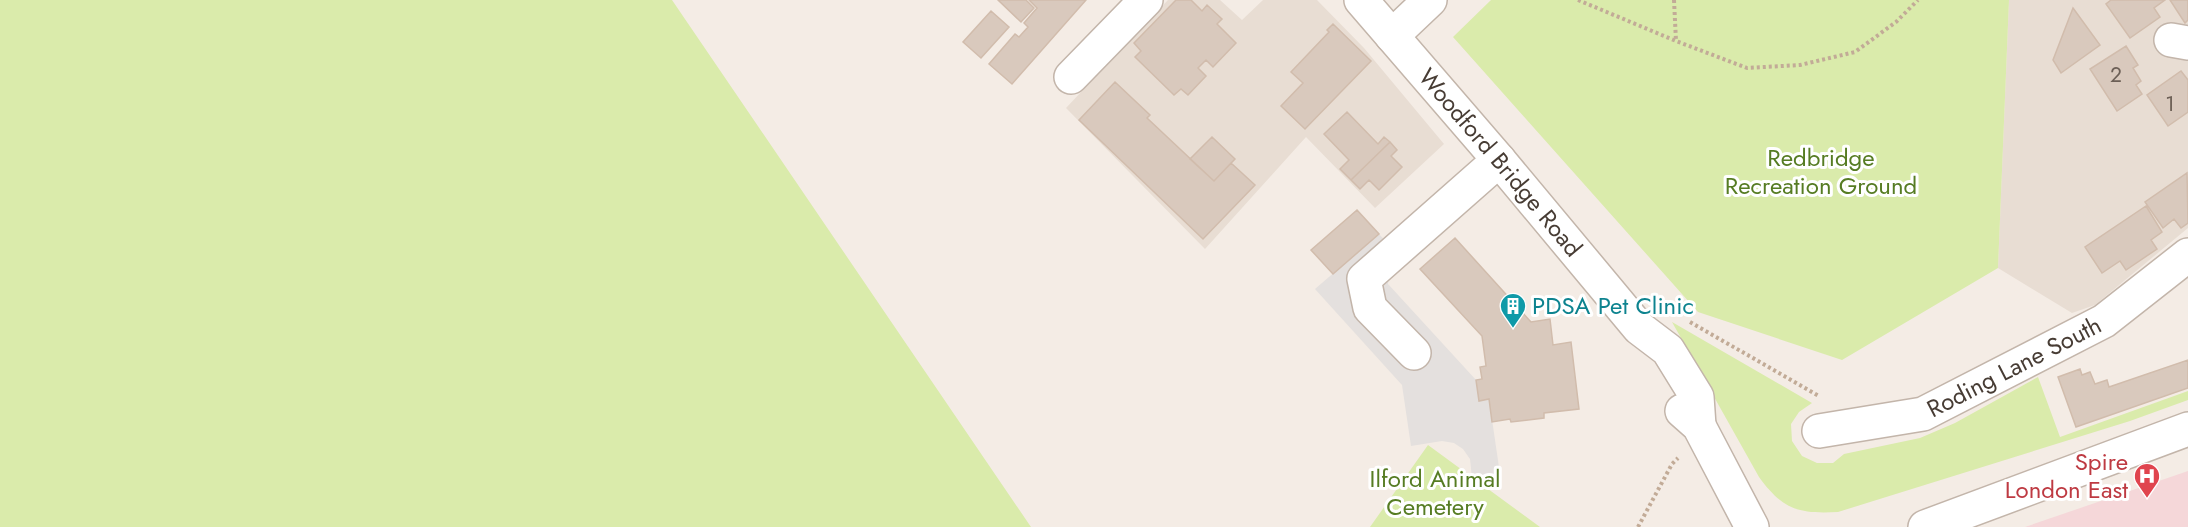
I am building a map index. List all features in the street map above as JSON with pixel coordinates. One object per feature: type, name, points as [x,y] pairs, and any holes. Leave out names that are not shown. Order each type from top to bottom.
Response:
[{"type":"street","points":[[1071,77],[1146,0]]},
{"type":"street","name":"Woodford Bridge Road","points":[[1361,0],[1499,160],[1639,328],[1668,350],[1752,527]]},
{"type":"street","points":[[1392,36],[1430,0]]},
{"type":"street","points":[[1414,353],[1370,308],[1364,279],[1499,160]]},
{"type":"street","name":"Roding Lane South","points":[[1819,432],[1923,414],[2104,321],[2188,255]]},
{"type":"street","name":"Woodford Bridge Road","points":[[1639,328],[1647,359],[1676,406],[1700,420]]},
{"type":"street","points":[[1925,527],[2188,429]]},
{"type":"path","points":[[1578,0],[1747,68],[1800,65],[1855,52],[1896,22],[1918,0]]},
{"type":"path","points":[[1674,0],[1676,41]]},
{"type":"path","points":[[1639,328],[1653,317],[1666,313],[1680,316],[1866,424]]},
{"type":"path","points":[[1638,527],[1672,464],[1688,447],[1700,420]]},
{"type":"shaded area","points":[[1168,0],[1220,0],[1242,20],[1263,0],[1317,0],[1364,48],[1444,144],[1375,208],[1306,137],[1205,249],[1066,108]]},
{"type":"shaded area","points":[[2009,0],[2188,0],[2188,228],[2095,305],[2072,313],[1998,268]]},
{"type":"shaded area","points":[[1379,234],[1403,261],[1389,275],[1388,284],[1476,380],[1479,400],[1489,399],[1500,474],[1472,478],[1470,459],[1463,449],[1454,443],[1442,441],[1411,446],[1402,385],[1315,289]]},
{"type":"shaded area","name":"Spire London East","points":[[2188,471],[2188,527],[2025,527]]},
{"type":"green space","points":[[0,0],[672,0],[1031,527],[0,527]]},
{"type":"green space","name":"Redbridge Recreation Ground","points":[[1491,0],[2009,0],[1998,268],[1842,360],[1698,312],[1453,37]]},
{"type":"green space","points":[[1672,322],[1812,403],[1799,412],[1791,424],[1792,441],[1802,456],[1817,463],[1833,463],[1844,454],[1920,438],[1955,423],[2038,377],[2060,437],[2188,391],[2188,400],[2130,421],[1838,512],[1802,511],[1776,497],[1759,477]]},
{"type":"green space","name":"Ilford Animal Cemetery","points":[[1428,445],[1540,527],[1370,527]]},
{"type":"building","points":[[998,0],[1026,0],[1034,8],[1021,22]]},
{"type":"building","points":[[1029,0],[1086,0],[1012,84],[989,64],[1015,34],[1019,37],[1028,27],[1024,23],[1037,8]]},
{"type":"building","points":[[1176,0],[1191,0],[1202,11],[1207,5],[1222,19],[1217,24],[1236,43],[1213,67],[1206,60],[1198,68],[1206,76],[1188,95],[1181,89],[1174,95],[1135,57],[1141,51],[1134,43]]},
{"type":"building","points":[[2111,0],[2165,0],[2154,8],[2160,17],[2130,38],[2106,4]]},
{"type":"building","points":[[2170,0],[2188,0],[2188,20],[2185,23]]},
{"type":"building","points":[[2073,8],[2100,45],[2061,73],[2053,60]]},
{"type":"building","points":[[991,11],[1009,27],[981,58],[963,42]]},
{"type":"building","points":[[1333,24],[1371,61],[1305,129],[1281,106],[1303,83],[1291,72],[1329,32],[1327,30]]},
{"type":"building","points":[[2126,46],[2138,65],[2133,68],[2141,81],[2136,85],[2142,94],[2117,111],[2090,69]]},
{"type":"building","points":[[2181,71],[2188,80],[2188,112],[2168,126],[2147,95]]},
{"type":"building","points":[[1115,82],[1150,115],[1147,118],[1214,181],[1231,163],[1255,185],[1203,239],[1079,120]]},
{"type":"building","points":[[1347,112],[1378,144],[1384,137],[1390,142],[1351,180],[1340,169],[1349,160],[1324,134]]},
{"type":"building","points":[[1212,137],[1235,159],[1214,181],[1190,159]]},
{"type":"building","points":[[1390,142],[1397,150],[1391,156],[1402,167],[1379,190],[1369,180],[1360,189],[1351,180]]},
{"type":"building","points":[[2187,173],[2188,223],[2181,228],[2174,219],[2163,228],[2145,202]]},
{"type":"building","points":[[2146,206],[2162,232],[2151,240],[2157,249],[2126,270],[2120,261],[2102,273],[2085,247]]},
{"type":"building","points":[[1357,210],[1379,234],[1333,274],[1311,250]]},
{"type":"building","name":"PDSA Pet Clinic","points":[[1455,238],[1531,322],[1550,319],[1553,345],[1571,342],[1579,409],[1544,413],[1544,418],[1492,422],[1489,399],[1479,401],[1476,380],[1482,379],[1480,367],[1486,366],[1482,336],[1420,269]]},
{"type":"building","points":[[2188,360],[2188,388],[2076,427],[2058,377],[2080,369],[2082,375],[2090,372],[2095,384],[2107,380],[2109,387]]},
{"type":"place","name":"PDSA Pet Clinic","points":[[1513,329]]},
{"type":"place","name":"Spire London East","points":[[2147,499]]}]
